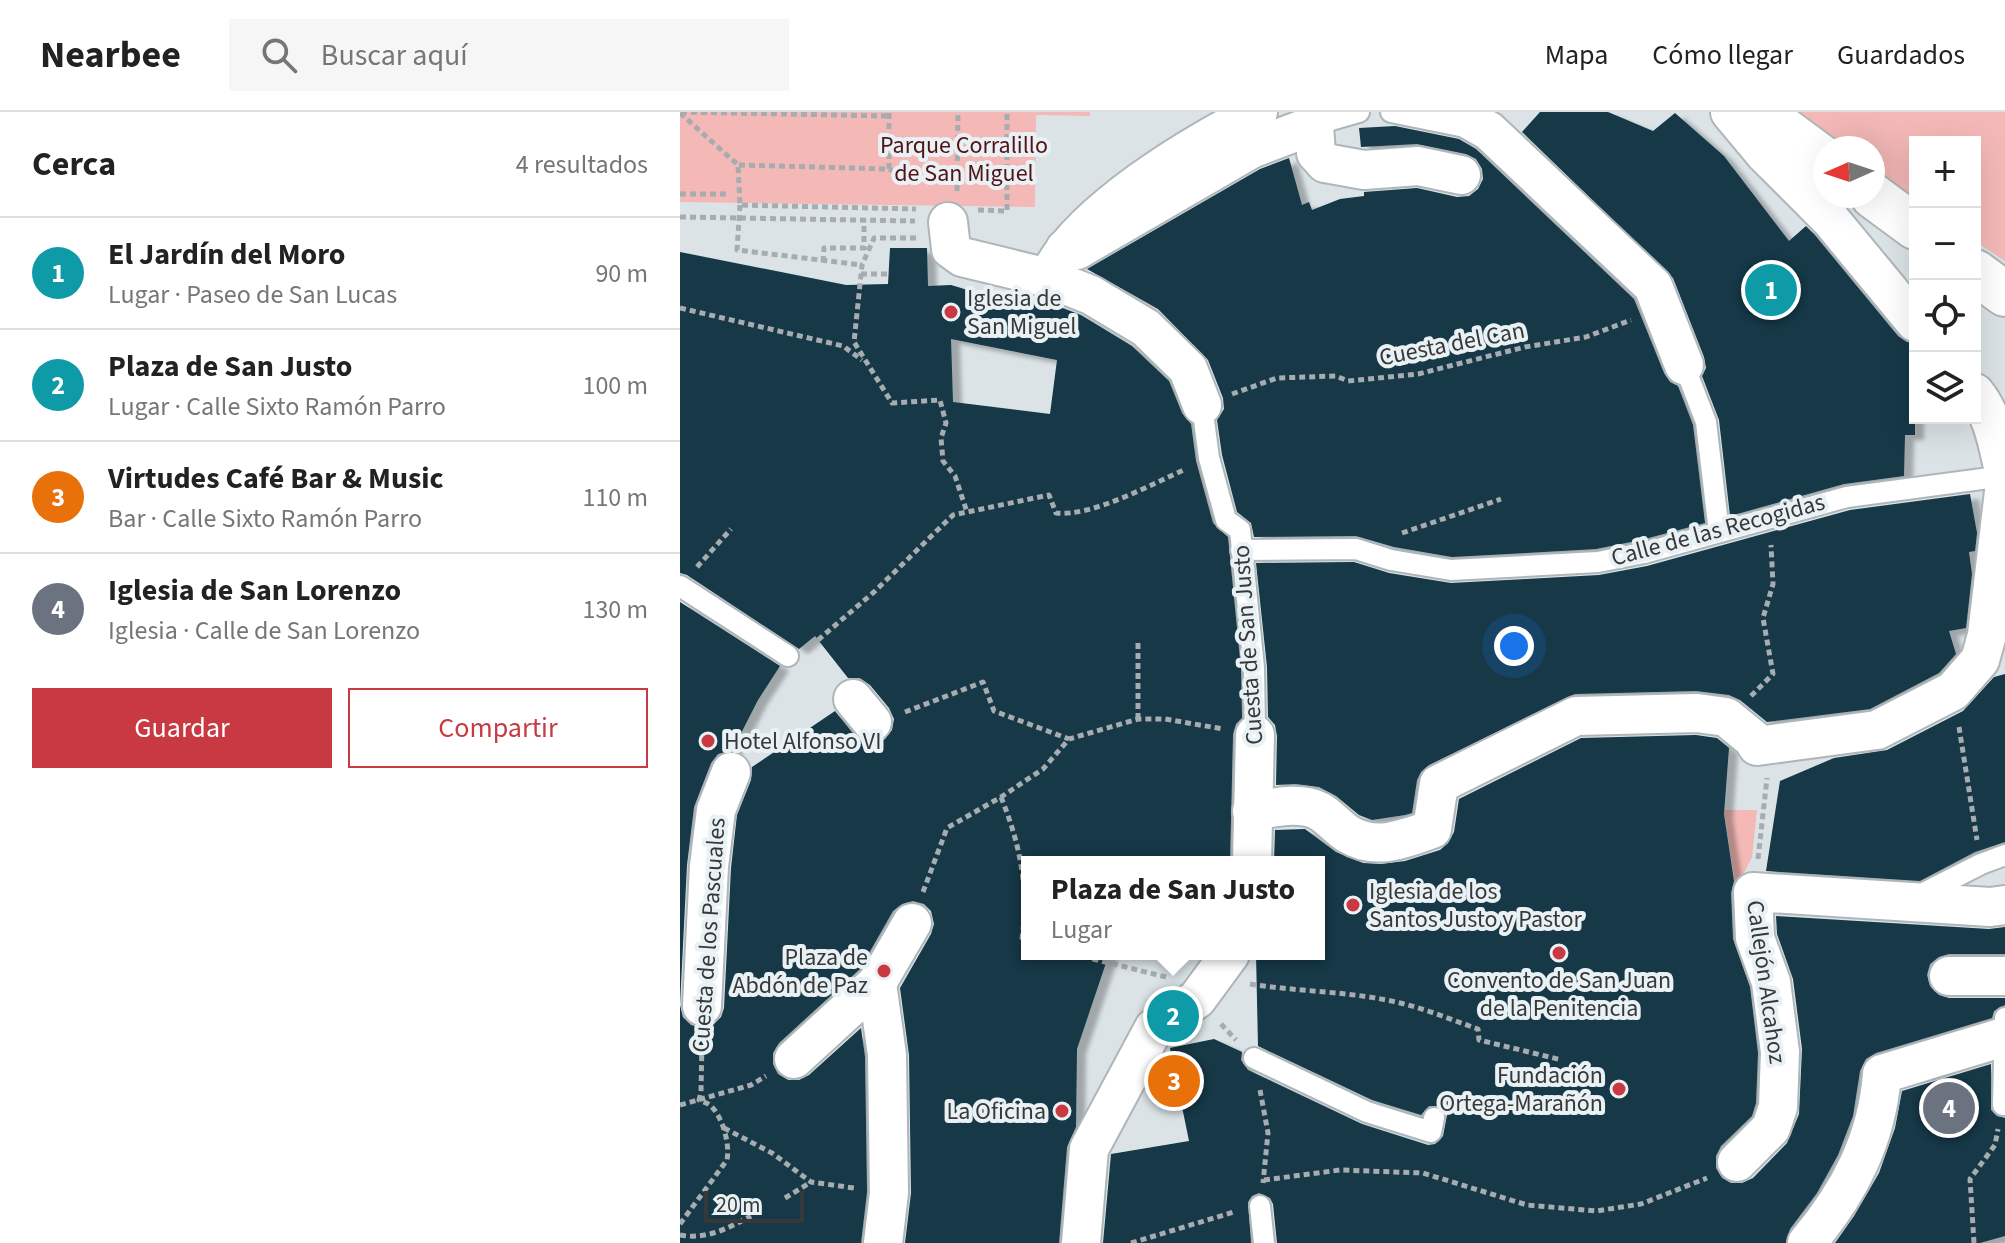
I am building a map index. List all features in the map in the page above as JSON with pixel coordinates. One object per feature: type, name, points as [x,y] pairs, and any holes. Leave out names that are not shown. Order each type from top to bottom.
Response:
[{"type":"street","points":[[1056,263],[1117,201],[1166,164],[1218,131],[1258,112]]},
{"type":"street","points":[[1456,112],[1489,131],[1653,286],[1684,365]]},
{"type":"street","points":[[1730,112],[1765,154],[1830,219],[1909,315]]},
{"type":"street","points":[[1755,112],[1813,151]]},
{"type":"street","points":[[1056,263],[1251,149],[1314,125],[1316,153],[1325,163],[1364,170],[1418,166],[1461,175]]},
{"type":"street","points":[[1885,205],[1909,223]]},
{"type":"street","name":"Cuesta de San Justo","points":[[951,209],[951,249],[962,257],[1056,263],[1091,295],[1146,328],[1188,369],[1202,405]]},
{"type":"street","points":[[1981,276],[2005,294]]},
{"type":"street","points":[[1981,401],[1993,426],[2005,476]]},
{"type":"street","points":[[1252,811],[1298,805],[1319,811],[1349,835],[1363,841],[1396,842],[1432,829],[1439,784],[1576,716],[1697,713],[1726,717],[1757,746],[1877,730],[1953,691],[1980,660],[1996,635],[2005,483]]},
{"type":"street","name":"Cuesta de San Justo","points":[[1252,856],[1255,735]]},
{"type":"street","name":"Cuesta de los Pascuales","points":[[702,1006],[714,824],[716,810],[731,772]]},
{"type":"street","points":[[1753,892],[1990,907],[2005,905]]},
{"type":"street","name":"Callejón Alcahoz","points":[[1737,1162],[1771,1128],[1778,1107],[1780,1052],[1771,982],[1755,938],[1753,892]]},
{"type":"street","points":[[794,1059],[877,983],[912,923]]},
{"type":"street","points":[[1949,976],[2005,976]]},
{"type":"street","points":[[1081,1243],[1089,1149],[1154,1028],[1212,979]]},
{"type":"street","points":[[877,983],[887,1055],[889,1193],[883,1243]]},
{"type":"street","points":[[1807,1243],[1832,1213],[1860,1164],[1879,1107],[1882,1074],[2004,1028]]},
{"type":"lane","points":[[1314,125],[1359,112]]},
{"type":"lane","points":[[1391,112],[1489,131]]},
{"type":"lane","points":[[1684,365],[1706,422],[1719,532]]},
{"type":"lane","name":"Cuesta de San Justo","points":[[1202,405],[1209,458],[1226,520],[1240,530],[1254,668],[1255,735]]},
{"type":"lane","name":"Calle de las Recogidas","points":[[1241,550],[1356,549],[1391,560],[1451,570],[1598,562],[1644,553],[1847,497],[2005,476]]},
{"type":"lane","points":[[680,586],[788,656]]},
{"type":"lane","points":[[1907,902],[2005,855]]},
{"type":"lane","points":[[2003,1105],[2004,1028]]},
{"type":"lane","points":[[1254,1058],[1367,1112],[1431,1132],[1434,1118]]},
{"type":"lane","points":[[1260,1206],[1264,1243]]},
{"type":"path","points":[[951,209],[957,179],[958,112]]},
{"type":"path","points":[[740,205],[1007,211],[1007,112]]},
{"type":"path","points":[[680,113],[889,114],[889,169]]},
{"type":"path","points":[[680,113],[738,165],[889,169],[905,177],[1008,181]]},
{"type":"path","points":[[738,165],[740,219],[737,250],[862,265]]},
{"type":"path","points":[[680,194],[730,194]]},
{"type":"path","points":[[823,262],[824,248],[864,248],[860,208]]},
{"type":"path","points":[[680,217],[862,220],[951,209]]},
{"type":"path","points":[[887,238],[874,238],[862,265],[854,342],[892,403],[940,400],[946,423],[941,438],[943,461],[955,476],[967,512]]},
{"type":"path","points":[[861,274],[889,274]]},
{"type":"path","points":[[680,308],[843,346],[866,363]]},
{"type":"path","name":"Cuesta del Can","points":[[1202,405],[1277,378],[1336,376],[1348,381],[1418,374],[1525,347],[1586,337],[1662,309]]},
{"type":"path","points":[[818,640],[874,592],[953,515],[1049,495],[1056,513],[1068,514],[1120,498],[1209,458]]},
{"type":"path","points":[[1356,549],[1501,499]]},
{"type":"path","points":[[1726,717],[1773,674],[1763,618],[1773,584],[1769,517]]},
{"type":"path","points":[[680,586],[731,529]]},
{"type":"path","points":[[1138,640],[1138,719]]},
{"type":"path","points":[[863,710],[983,682],[994,711],[1069,739]]},
{"type":"path","points":[[1953,691],[1981,864]]},
{"type":"path","points":[[912,923],[947,828],[1043,769],[1069,739],[1138,719],[1165,719],[1255,735]]},
{"type":"path","name":"Callejón Alcahoz","points":[[1753,892],[1767,778]]},
{"type":"path","points":[[1001,797],[1021,869]]},
{"type":"path","points":[[1092,960],[1300,992],[1359,995],[1402,1003],[1478,1029],[1479,1040],[1562,1060]]},
{"type":"path","points":[[1212,979],[1254,1058],[1268,1133],[1263,1180],[1340,1170],[1423,1173],[1527,1205],[1596,1211],[1653,1200],[1691,1186],[1737,1162]]},
{"type":"path","name":"Cuesta de los Pascuales","points":[[699,1100],[702,1006]]},
{"type":"path","points":[[680,1105],[751,1085]]},
{"type":"path","points":[[680,1224],[727,1160],[729,1149],[712,1107],[699,1100]]},
{"type":"path","points":[[1974,1243],[1970,1179],[1995,1145],[2003,1105]]},
{"type":"path","points":[[723,1128],[772,1153],[811,1182],[889,1193]]},
{"type":"path","points":[[785,1198],[811,1182]]},
{"type":"path","points":[[1131,1243],[1260,1206]]},
{"type":"path","points":[[680,1235],[694,1238],[712,1234],[751,1216]]},
{"type":"green space","name":"Parque Corralillo de San Miguel","points":[[680,112],[1090,112],[1090,116],[1036,115],[1035,207],[680,202]]},
{"type":"green space","points":[[1785,112],[2005,112],[2005,261],[1981,245],[1981,136],[1909,136],[1909,196],[1885,180],[1885,136],[1820,136]]},
{"type":"green space","points":[[1724,810],[1757,810],[1752,857],[1736,889]]},
{"type":"building","points":[[1540,112],[1608,112],[1653,131],[1675,113],[1724,156],[1789,241],[1806,226],[1898,336],[1909,342],[1909,424],[1915,424],[1915,435],[1905,435],[1904,476],[1844,484],[1730,516],[1719,420],[1702,376],[1706,368],[1704,357],[1673,278],[1522,132]]},
{"type":"building","points":[[1395,126],[1459,139],[1476,149],[1634,299],[1664,373],[1670,382],[1678,386],[1693,425],[1705,523],[1596,549],[1452,557],[1394,547],[1356,536],[1254,537],[1251,523],[1237,512],[1222,455],[1217,420],[1224,409],[1223,398],[1208,360],[1158,309],[1087,269],[1260,169],[1289,158],[1302,205],[1309,202],[1312,210],[1340,199],[1364,196],[1364,192],[1417,188],[1457,197],[1469,196],[1478,189],[1483,179],[1482,169],[1476,159],[1466,154],[1417,144],[1361,147],[1359,128]]},
{"type":"building","points":[[890,248],[927,248],[928,286],[951,285],[1007,302],[1039,299],[1081,315],[1132,346],[1169,381],[1182,413],[1191,424],[1196,461],[1213,523],[1228,537],[1241,669],[1242,718],[1233,734],[1230,856],[1021,856],[1021,960],[1107,960],[1077,1049],[1076,1127],[1067,1147],[1059,1243],[905,1243],[911,1193],[909,1055],[900,988],[934,924],[931,911],[924,904],[913,901],[893,911],[860,969],[779,1043],[773,1053],[773,1064],[778,1074],[788,1080],[799,1080],[809,1075],[861,1028],[865,1057],[867,1192],[861,1243],[680,1243],[680,1005],[683,1017],[691,1025],[702,1028],[713,1025],[724,1008],[731,868],[737,815],[751,780],[752,767],[835,711],[855,736],[865,743],[875,744],[885,739],[892,730],[894,719],[870,685],[860,678],[848,678],[815,636],[799,649],[680,573],[680,252],[846,285],[888,284]],"holes":[[[951,339],[1057,360],[1050,414],[953,402]]]},
{"type":"building","points":[[1970,494],[1977,533],[1975,551],[1969,552],[1972,574],[1966,628],[1949,631],[1956,654],[1939,673],[1870,709],[1767,722],[1729,695],[1696,691],[1575,694],[1429,765],[1417,780],[1412,813],[1372,820],[1359,815],[1319,787],[1276,785],[1277,736],[1275,725],[1268,717],[1267,667],[1256,563],[1354,562],[1389,573],[1451,583],[1599,575],[1647,566],[1850,510]]},
{"type":"building","points":[[680,602],[780,666],[758,700],[732,751],[718,754],[711,763],[694,807],[687,865],[680,1005]]},
{"type":"building","points":[[2005,674],[2005,842],[1975,852],[1920,881],[1766,871],[1780,781],[1834,758],[1887,750],[1963,711],[1994,677]]},
{"type":"building","points":[[1696,735],[1717,738],[1729,748],[1724,814],[1734,881],[1731,893],[1733,939],[1750,987],[1758,1053],[1756,1103],[1752,1116],[1721,1146],[1716,1156],[1716,1168],[1722,1178],[1731,1183],[1742,1183],[1753,1178],[1787,1143],[1799,1114],[1802,1049],[1793,979],[1777,934],[1776,916],[1989,929],[2005,927],[2005,954],[1949,954],[1930,964],[1927,975],[1930,986],[1939,995],[1949,998],[2005,998],[2005,1005],[1994,1011],[1992,1018],[1876,1053],[1866,1059],[1860,1071],[1853,1116],[1838,1155],[1817,1193],[1790,1229],[1786,1243],[1277,1243],[1273,1204],[1270,1198],[1259,1193],[1248,1202],[1251,1243],[1103,1243],[1111,1154],[1189,1141],[1170,1048],[1214,1039],[1242,1052],[1241,1060],[1248,1070],[1362,1124],[1428,1145],[1435,1144],[1443,1136],[1447,1115],[1437,1106],[1429,1106],[1421,1115],[1372,1100],[1258,1046],[1256,960],[1325,960],[1325,856],[1274,856],[1275,830],[1305,829],[1336,852],[1363,863],[1405,861],[1440,850],[1448,843],[1454,832],[1459,799],[1581,738]]},
{"type":"building","points":[[1991,1064],[1991,1110],[2005,1118],[2005,1236],[1980,1243],[1835,1243],[1879,1173],[1895,1128],[1902,1091]]},
{"type":"place","name":"El Jardín del Moro","points":[[1771,290]]},
{"type":"place","name":"Iglesia de San Miguel","points":[[951,312]]},
{"type":"place","name":"Hotel Alfonso VI","points":[[708,741]]},
{"type":"place","name":"Iglesia de los Santos Justo y Pastor","points":[[1353,905]]},
{"type":"place","name":"Convento de San Juan de la Penitencia","points":[[1559,953]]},
{"type":"place","name":"Plaza de Abdón de Paz","points":[[884,971]]},
{"type":"place","name":"Plaza de San Justo","points":[[1173,1016]]},
{"type":"place","name":"Virtudes Café Bar & Music","points":[[1174,1081]]},
{"type":"place","name":"Fundación Ortega-Marañón","points":[[1619,1089]]},
{"type":"place","name":"Iglesia de San Lorenzo","points":[[1949,1108]]},
{"type":"place","name":"La Oficina","points":[[1062,1111]]}]
